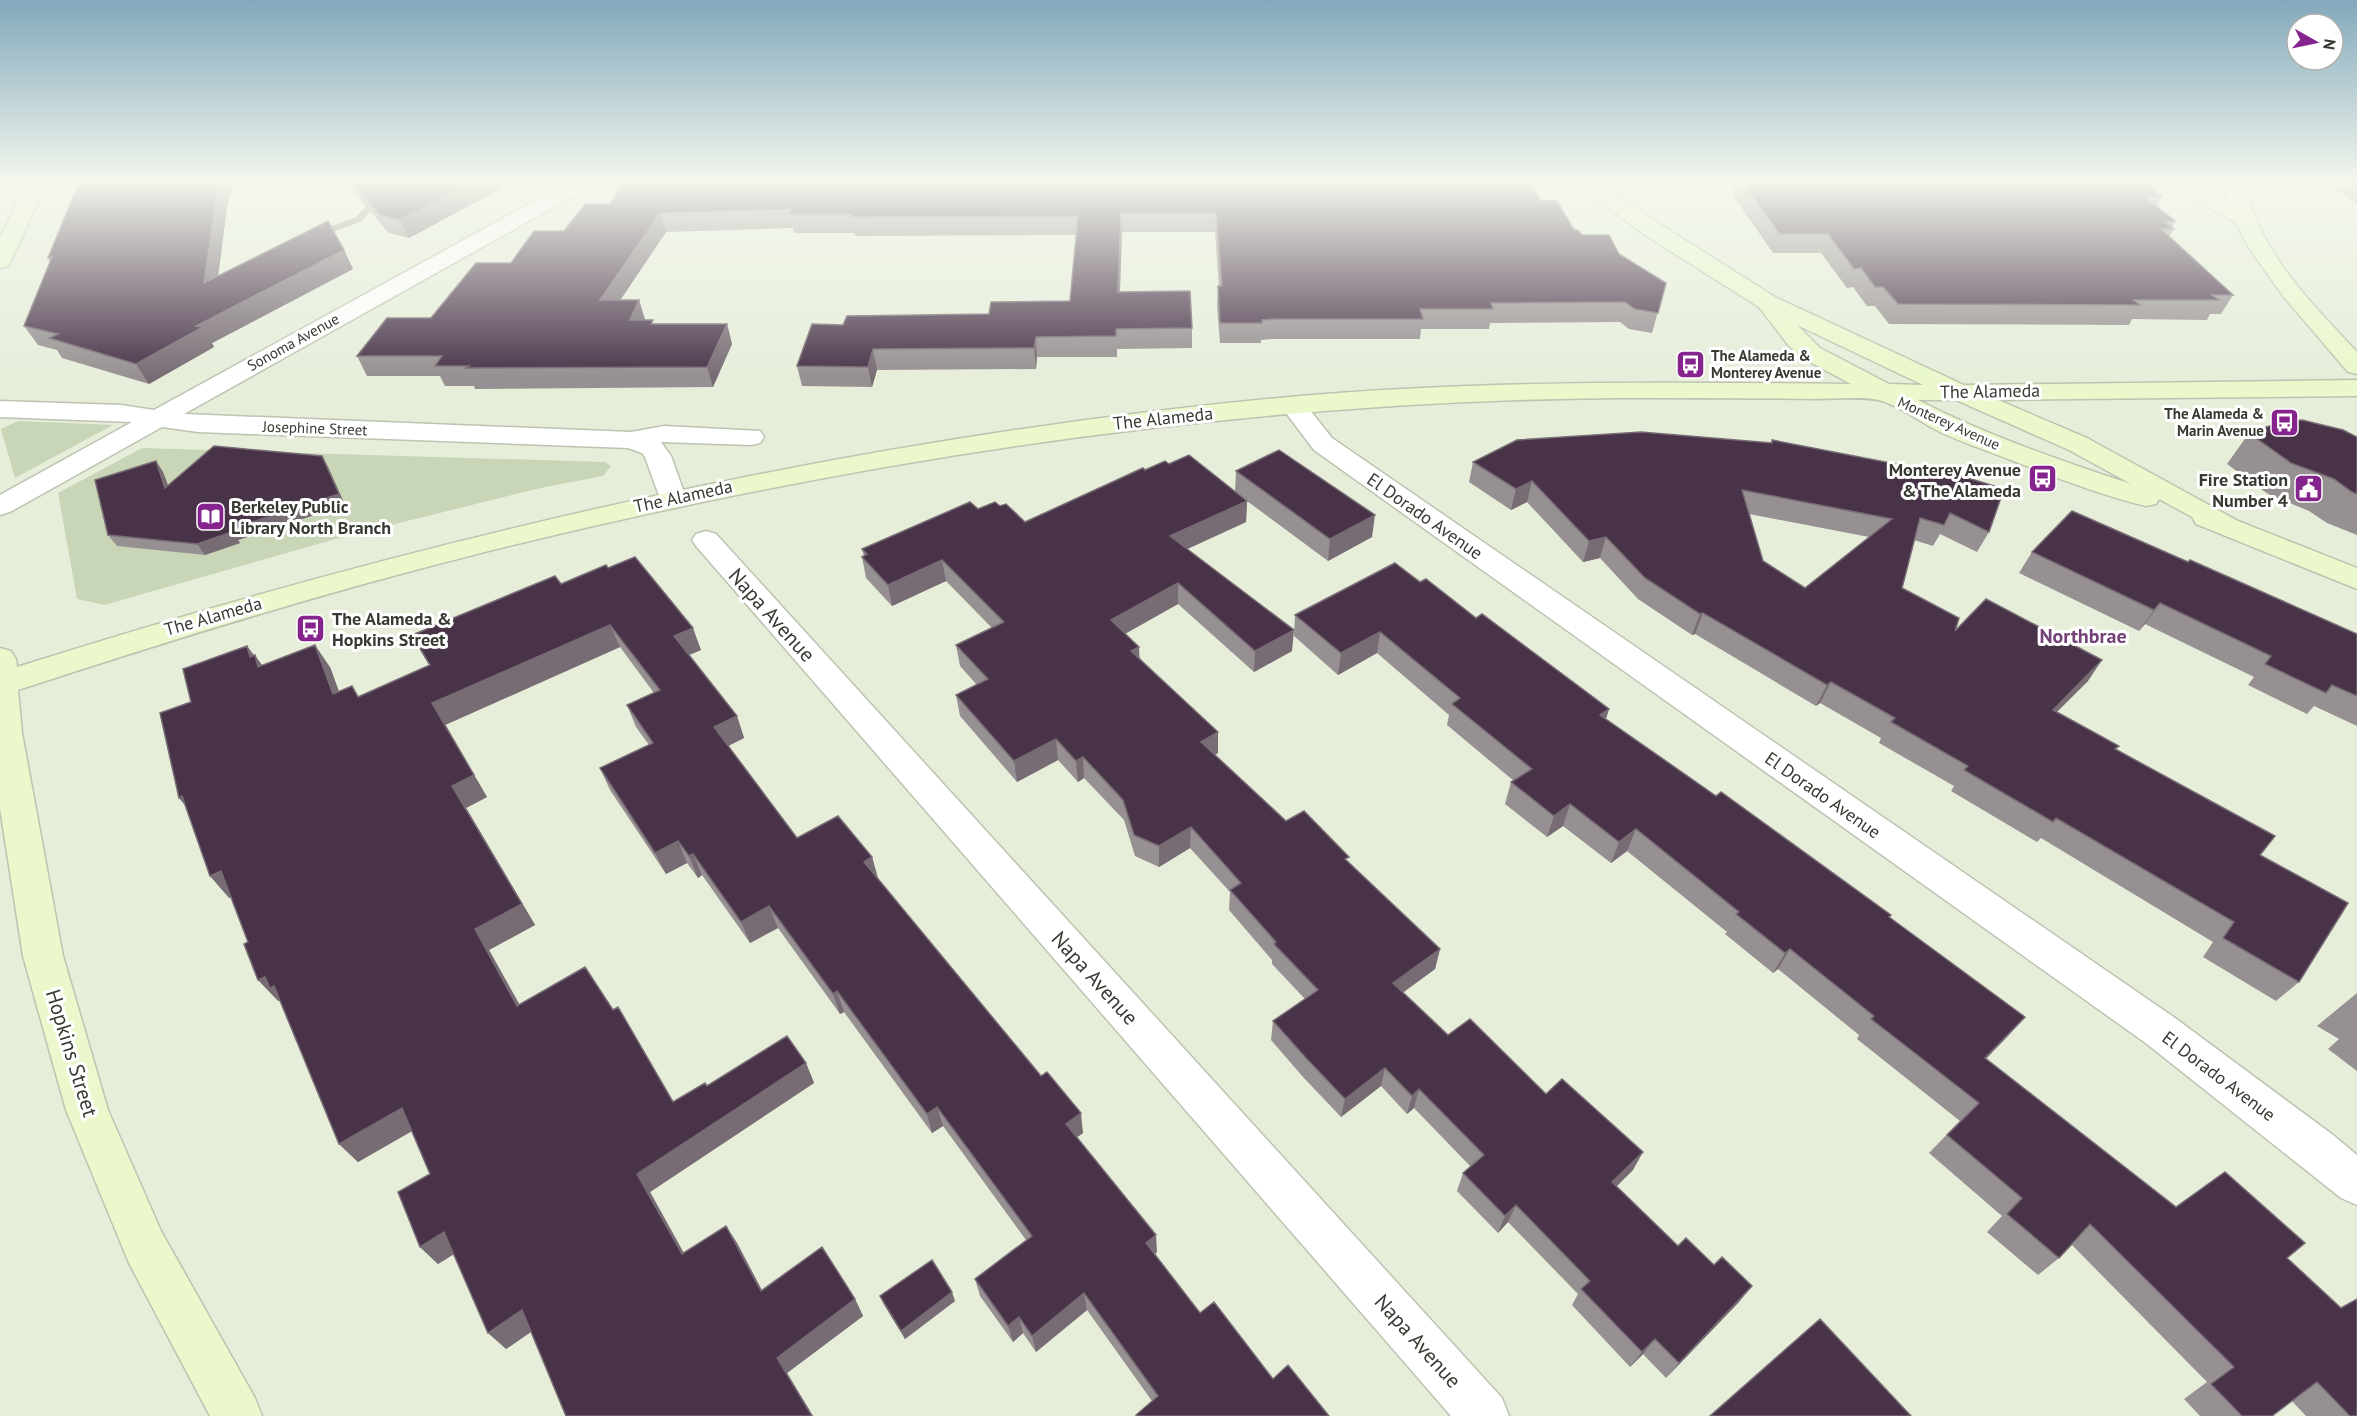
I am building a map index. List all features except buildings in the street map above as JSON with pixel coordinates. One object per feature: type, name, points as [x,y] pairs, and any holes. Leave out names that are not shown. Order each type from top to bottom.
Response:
[{"type":"street","points":[[0,261],[7,246]]},
{"type":"street","name":"Sonoma Avenue","points":[[0,506],[468,246]]},
{"type":"street","name":"Monterey Avenue","points":[[1678,246],[1767,302],[1957,391],[2078,444],[2226,524]]},
{"type":"street","points":[[2260,246],[2303,305],[2357,367]]},
{"type":"street","name":"Monterey Avenue","points":[[1767,302],[1797,341],[1810,353],[1952,428],[2043,463],[2226,524],[2357,579]]},
{"type":"street","name":"The Alameda","points":[[1,676],[273,598],[459,548],[672,498],[851,463],[1077,428],[1293,405],[1554,391],[1882,392],[2357,388]]},
{"type":"street","name":"El Dorado Avenue","points":[[1293,405],[1323,444],[2161,1031],[2357,1183]]},
{"type":"street","name":"Josephine Street","points":[[0,410],[121,412],[198,424],[631,440],[664,434],[751,437]]},
{"type":"street","name":"Josephine Street","points":[[631,440],[651,447],[657,456],[672,498]]},
{"type":"street","name":"Napa Avenue","points":[[706,540],[1484,1416]]},
{"type":"street","name":"Hopkins Street","points":[[1,676],[5,733],[43,956],[87,1110],[145,1247],[237,1416]]},
{"type":"green space","points":[[19,421],[113,425],[15,478],[1,429]]},
{"type":"green space","points":[[142,448],[605,462],[611,466],[603,476],[545,487],[346,536],[104,605],[77,599],[58,493]]},
{"type":"place","name":"The Alameda & Monterey Avenue","points":[[1690,364]]},
{"type":"place","name":"The Alameda & Marin Avenue","points":[[2285,422]]},
{"type":"place","name":"Monterey Avenue & The Alameda","points":[[2042,479]]},
{"type":"place","name":"Fire Station Number 4","points":[[2309,489]]},
{"type":"place","name":"Berkeley Public Library North Branch","points":[[210,516]]},
{"type":"place","name":"The Alameda & Hopkins Street","points":[[311,628]]},
{"type":"district","name":"Northbrae","points":[[2083,636]]}]
